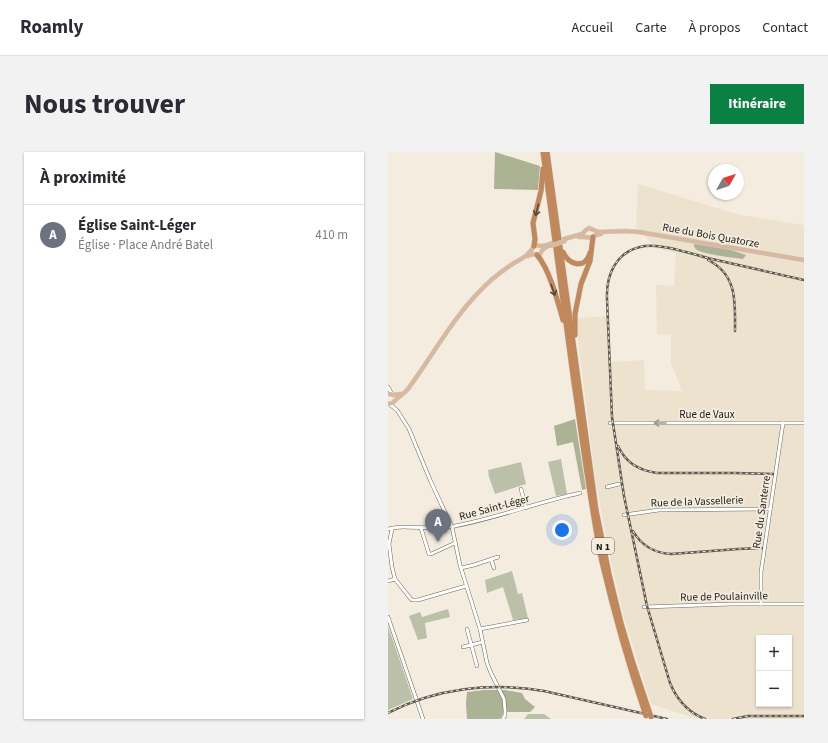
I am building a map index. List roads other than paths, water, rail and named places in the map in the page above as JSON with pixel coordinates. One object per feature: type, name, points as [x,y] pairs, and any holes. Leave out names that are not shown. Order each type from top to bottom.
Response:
[{"type":"highway","points":[[533,248],[535,239],[533,224],[541,192],[543,173],[542,152]]},
{"type":"highway","name":"N 1","points":[[542,152],[588,484],[601,554],[618,626],[631,670],[648,716]]},
{"type":"highway","name":"N 1","points":[[547,152],[563,239],[574,350],[592,484],[609,574],[628,648],[648,716]]},
{"type":"highway","points":[[563,239],[564,256],[569,261],[576,264],[583,263],[589,256],[591,237]]},
{"type":"highway","points":[[574,350],[575,314],[581,284],[590,261],[591,237]]},
{"type":"highway","points":[[536,254],[548,273],[561,311],[568,338]]},
{"type":"main road","points":[[526,256],[540,254],[541,249],[545,246],[582,234],[585,231],[589,228],[595,232],[591,237],[585,234],[585,231]]},
{"type":"main road","name":"Rue du Bois Quatorze","points":[[594,230],[598,232],[615,232]]},
{"type":"main road","name":"Rue du Bois Quatorze","points":[[563,239],[591,237],[600,234],[625,231],[650,233],[804,260]]},
{"type":"main road","points":[[388,404],[392,403],[392,397],[403,394],[408,389],[458,317],[474,297],[497,275],[526,256],[537,245],[541,249]]},
{"type":"main road","points":[[533,248],[533,252],[536,254]]},
{"type":"street","points":[[388,387],[396,410],[411,433],[431,482],[452,527],[461,568],[480,629],[488,666],[505,703],[505,713],[503,719]]},
{"type":"street","points":[[388,404],[396,410]]},
{"type":"street","name":"Rue de Vaux","points":[[610,423],[804,423]]},
{"type":"street","name":"Rue du Santerre","points":[[761,604],[761,572],[783,423]]},
{"type":"street","points":[[607,487],[619,484]]},
{"type":"street","points":[[521,489],[526,508]]},
{"type":"street","name":"Rue Saint-Léger","points":[[390,529],[403,527],[452,527],[580,493]]},
{"type":"street","name":"Rue de la Vassellerie","points":[[624,515],[659,510],[770,509]]},
{"type":"street","points":[[421,528],[429,554],[455,543]]},
{"type":"street","points":[[390,529],[389,544],[395,579],[410,598],[418,600],[466,586]]},
{"type":"street","points":[[461,568],[498,557]]},
{"type":"street","points":[[491,560],[494,568]]},
{"type":"street","points":[[388,581],[395,579]]},
{"type":"street","name":"Rue de Poulainville","points":[[644,607],[731,604],[804,604]]},
{"type":"street","points":[[388,617],[423,719]]},
{"type":"street","points":[[480,629],[527,620]]},
{"type":"street","points":[[467,629],[477,666]]},
{"type":"street","points":[[463,647],[483,642]]},
{"type":"railway","points":[[705,719],[693,713],[683,705],[673,689],[647,606],[624,496],[612,417],[607,299],[608,282],[610,274],[618,260],[624,254],[631,250],[648,246],[676,249],[712,259],[804,280]]},
{"type":"railway","points":[[708,260],[718,266],[725,273],[730,282],[734,300],[735,331]]},
{"type":"railway","points":[[618,446],[621,452],[633,465],[638,468],[657,473],[773,474]]},
{"type":"railway","points":[[633,531],[644,544],[659,552],[671,554],[762,548]]},
{"type":"railway","points":[[388,713],[425,698],[444,693],[464,689],[504,687],[544,691],[667,719]]},
{"type":"railway","points":[[733,719],[748,716],[804,716]]},
{"type":"place","name":"Église Saint-Léger","points":[[438,542]]}]
